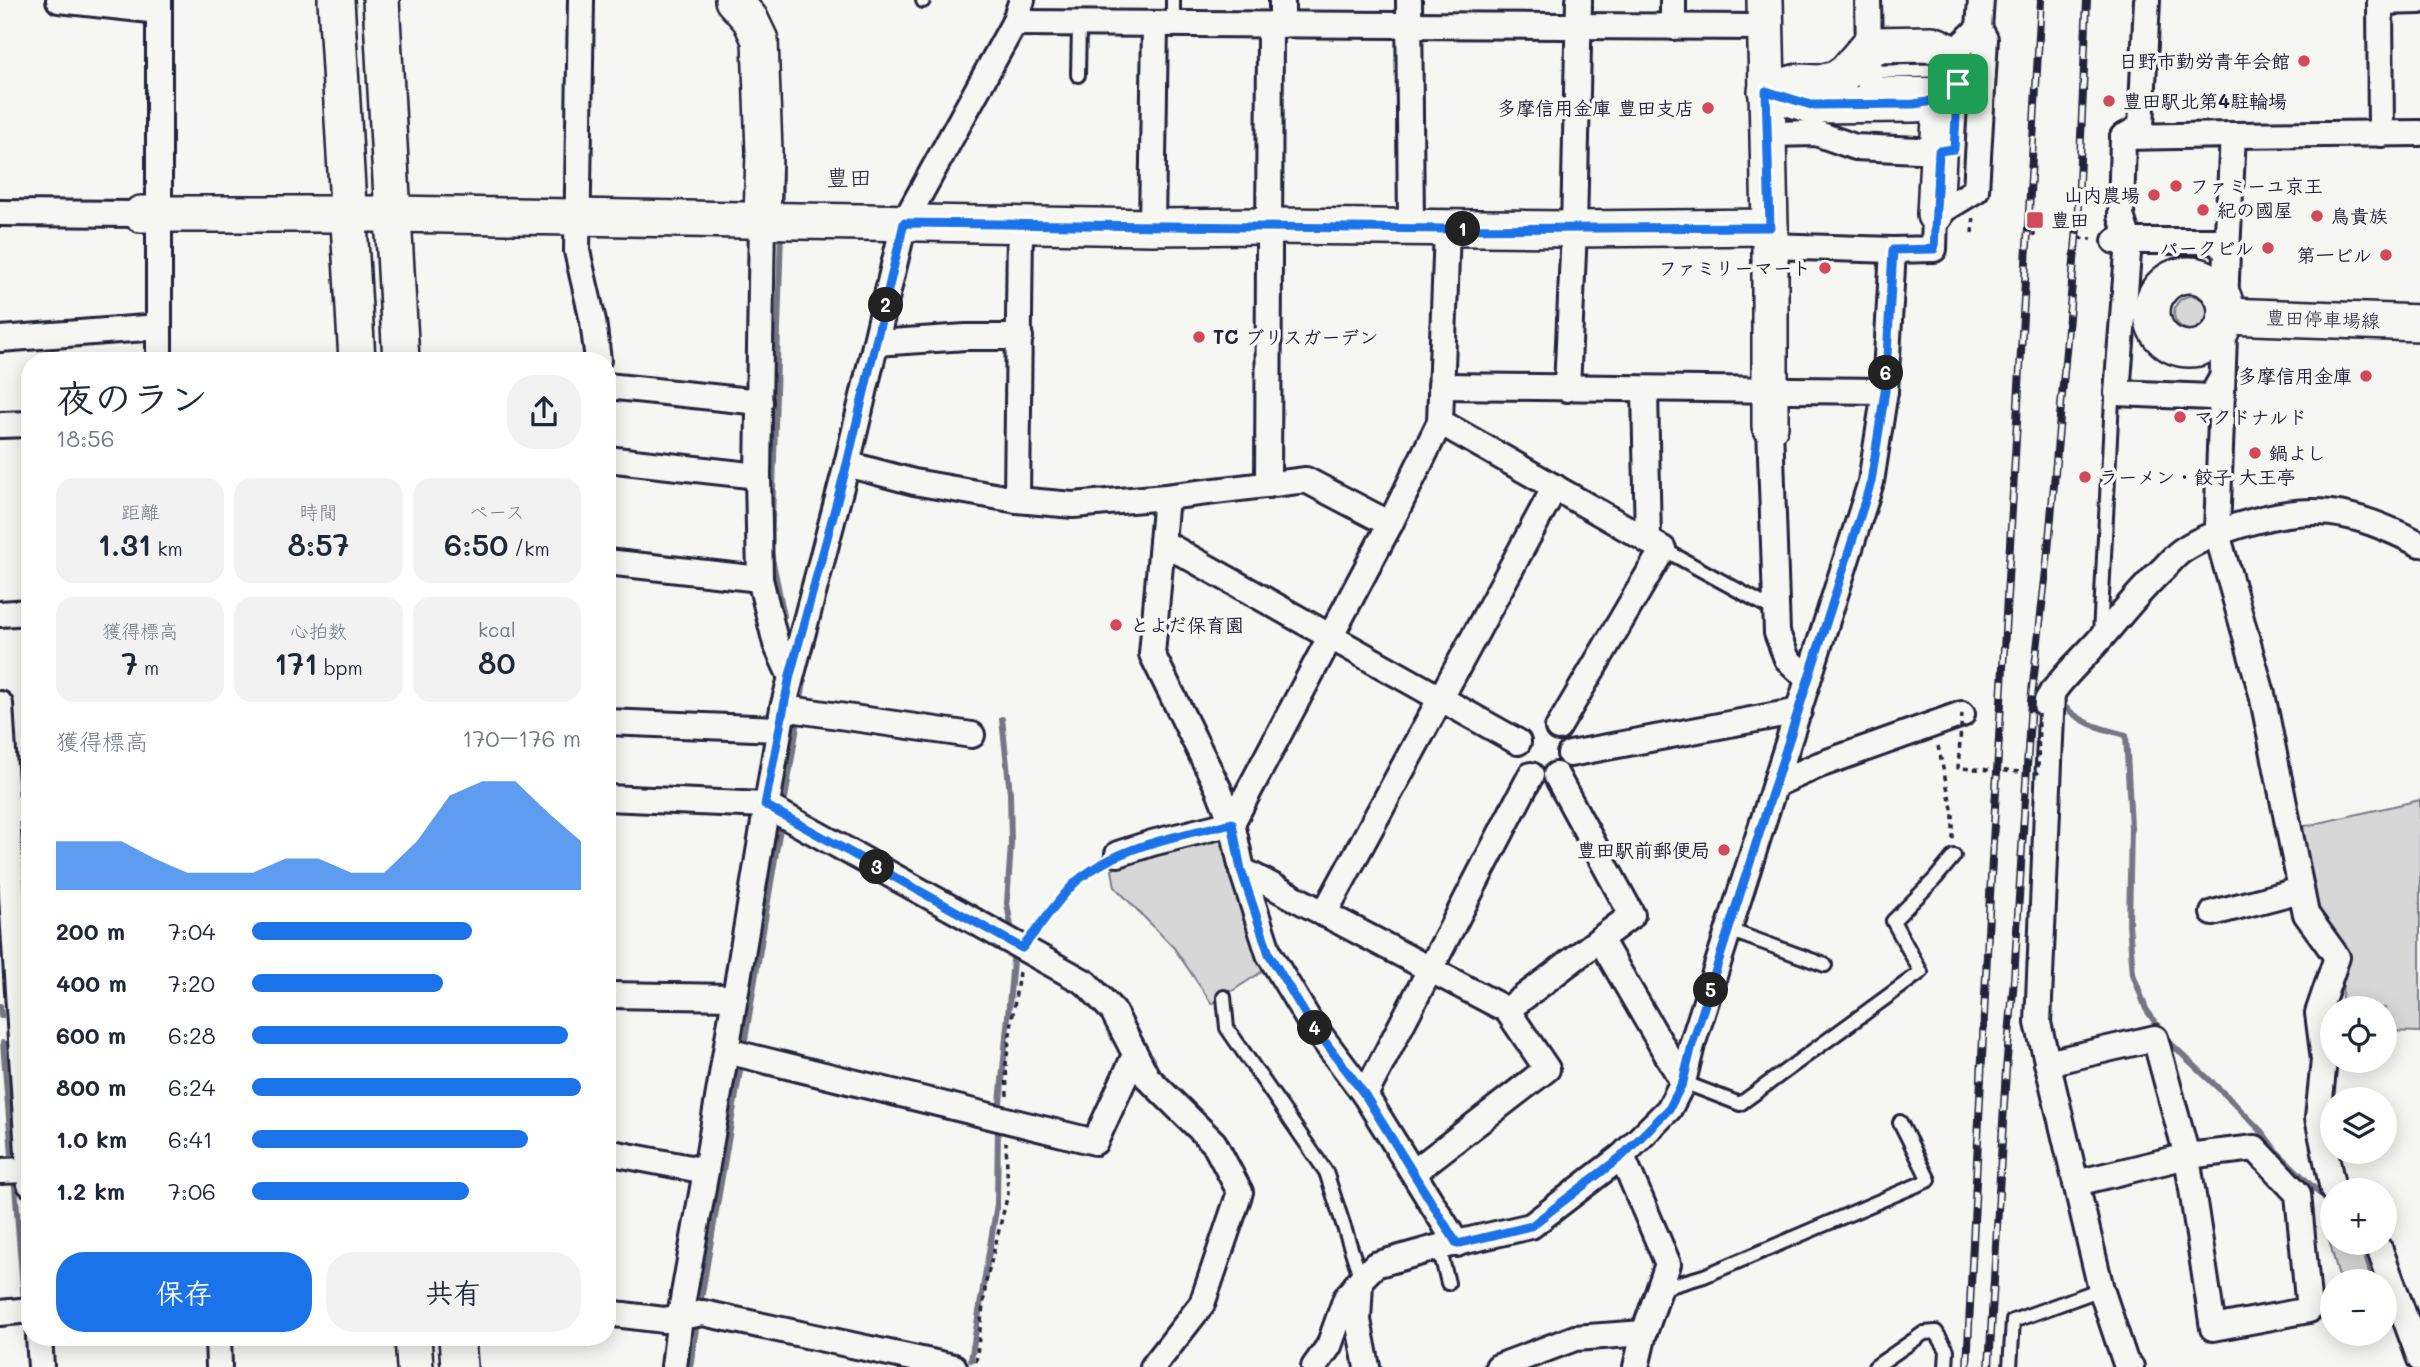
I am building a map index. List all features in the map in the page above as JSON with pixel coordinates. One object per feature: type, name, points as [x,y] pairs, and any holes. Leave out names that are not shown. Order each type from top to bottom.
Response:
[{"type":"street","points":[[59,0],[159,5],[150,214],[159,352]]},
{"type":"street","points":[[336,0],[357,352]]},
{"type":"street","points":[[381,0],[401,352]]},
{"type":"street","points":[[581,0],[577,251],[593,321],[597,352]]},
{"type":"street","points":[[733,0],[750,19],[760,40],[766,220],[758,476],[760,579],[776,644],[790,675]]},
{"type":"street","points":[[1268,485],[1269,226],[1276,25],[1282,0]]},
{"type":"street","points":[[1409,0],[1411,228]]},
{"type":"street","points":[[1567,389],[1579,0]]},
{"type":"street","points":[[1672,0],[1673,27]]},
{"type":"street","points":[[1868,0],[1869,75]]},
{"type":"street","points":[[0,213],[393,214],[1152,227],[1574,229],[1770,236],[1893,250],[1934,249],[1935,215],[1947,150],[1955,78],[1979,28],[1981,0]]},
{"type":"street","points":[[2123,137],[2141,127],[2147,0]]},
{"type":"street","points":[[2381,134],[2380,1],[2420,1]]},
{"type":"street","points":[[674,1367],[680,1316],[727,1051],[781,718],[790,675],[847,464],[904,223],[1018,11],[1079,24],[1167,16],[1276,25],[1578,27],[1673,27],[1766,14],[1770,236],[1769,426],[1777,634],[1787,659],[1808,679]]},
{"type":"street","points":[[1152,227],[1167,16]]},
{"type":"street","points":[[1935,215],[1976,190],[1985,39],[1979,28]]},
{"type":"street","points":[[1766,91],[1811,105],[1932,44],[1945,48],[1955,78]]},
{"type":"street","points":[[1766,91],[1798,82],[1820,83],[1836,79],[1846,72],[1869,75],[1930,103],[1955,78]]},
{"type":"street","points":[[1767,134],[1816,132],[1855,147],[1947,150]]},
{"type":"street","points":[[2123,137],[2420,133]]},
{"type":"street","points":[[2233,135],[2217,533],[2262,694],[2306,914],[2337,957],[2318,1013],[2324,1060],[2318,1118],[2330,1178]]},
{"type":"street","points":[[2123,137],[2118,393],[2211,397],[2222,378]]},
{"type":"street","points":[[1017,500],[1020,225]]},
{"type":"street","points":[[1118,854],[1232,823],[1390,524],[1440,422],[1447,229]]},
{"type":"street","points":[[2122,241],[2215,241],[2227,251]]},
{"type":"street","points":[[1314,1367],[1329,1346],[1346,1298],[1375,1265],[1531,1226],[1622,1156],[1669,1109],[1683,1082],[1692,1045],[1871,482],[1885,391],[1893,250]]},
{"type":"street","name":"豊田停車場線","points":[[2226,316],[2420,323]]},
{"type":"street","points":[[0,339],[159,327]]},
{"type":"street","points":[[876,343],[966,337],[1020,337]]},
{"type":"street","points":[[1441,386],[1885,391]]},
{"type":"street","points":[[616,387],[760,402]]},
{"type":"street","points":[[1558,728],[1656,545],[1646,390]]},
{"type":"street","points":[[1440,422],[1656,545]]},
{"type":"street","points":[[0,425],[21,424]]},
{"type":"street","points":[[616,460],[758,476]]},
{"type":"street","points":[[847,464],[915,482],[1017,500],[1073,505],[1306,480],[1390,524]]},
{"type":"street","points":[[1324,914],[1555,487]]},
{"type":"street","points":[[1166,497],[1152,654],[1219,790],[1232,823],[1241,870],[1269,954],[1308,1019],[1365,1095],[1414,1172],[1448,1246]]},
{"type":"street","points":[[2039,714],[2052,692],[2142,588],[2182,550],[2217,533],[2270,516],[2319,511],[2355,516],[2383,525],[2420,544]]},
{"type":"street","points":[[1162,542],[1518,742]]},
{"type":"street","points":[[616,563],[760,579]]},
{"type":"street","points":[[0,614],[21,613]]},
{"type":"street","points":[[2052,692],[2038,1023],[2101,1289],[2126,1364],[2131,1367]]},
{"type":"street","points":[[0,704],[2,754],[18,809],[6,879],[10,1026],[21,1109]]},
{"type":"street","points":[[1570,754],[1799,711]]},
{"type":"street","points":[[1776,784],[1819,765],[1962,714]]},
{"type":"street","points":[[616,722],[781,718],[972,735]]},
{"type":"street","points":[[1550,724],[1568,739],[1570,754],[1566,766],[1548,778],[1531,775],[1520,764],[1518,742],[1528,729],[1535,725],[1550,724]]},
{"type":"street","points":[[1365,1095],[1531,775]]},
{"type":"street","points":[[1507,1010],[1632,915],[1556,775]]},
{"type":"street","points":[[616,798],[765,805],[1086,984],[1113,1011],[1147,1077],[1214,1143],[1240,1192],[1202,1304],[1153,1367]]},
{"type":"street","points":[[1241,870],[1507,1010],[1546,1069],[1414,1172]]},
{"type":"street","points":[[2213,913],[2301,890]]},
{"type":"street","points":[[1600,939],[1683,1082]]},
{"type":"street","points":[[616,995],[735,997]]},
{"type":"street","points":[[2047,1063],[2155,1038],[2187,1156],[2213,1328],[2309,1311],[2298,1194]]},
{"type":"street","points":[[727,1051],[1096,1142],[1135,1055]]},
{"type":"street","points":[[2076,1184],[2187,1156],[2255,1147],[2298,1194],[2320,1200]]},
{"type":"street","points":[[616,1154],[706,1171]]},
{"type":"street","points":[[1622,1156],[1668,1264],[1644,1333],[1636,1367]]},
{"type":"street","points":[[0,1171],[21,1170]]},
{"type":"street","points":[[2382,1255],[2420,1359]]},
{"type":"street","points":[[1360,1279],[1358,1320],[1367,1367]]},
{"type":"street","points":[[0,1312],[21,1311]]},
{"type":"street","points":[[616,1314],[664,1320],[703,1313],[954,1367]]},
{"type":"street","points":[[1498,1367],[1575,1338],[1644,1333]]},
{"type":"street","points":[[40,1346],[41,1367]]},
{"type":"street","points":[[218,1346],[219,1367]]},
{"type":"street","points":[[414,1346],[415,1367]]},
{"type":"street","points":[[458,1346],[459,1367]]},
{"type":"lane","points":[[1078,75],[1079,24]]},
{"type":"lane","points":[[2100,639],[2112,399],[2118,393]]},
{"type":"lane","points":[[1656,545],[1777,611]]},
{"type":"lane","points":[[1683,1082],[1740,1104],[1922,972],[1893,921],[1954,856]]},
{"type":"lane","points":[[1729,930],[1825,965]]},
{"type":"lane","points":[[1224,997],[1227,1028],[1326,1172],[1360,1279]]},
{"type":"lane","points":[[1660,1289],[1704,1276],[1930,1181],[1900,1122]]},
{"type":"lane","points":[[1448,1246],[1448,1283]]},
{"type":"lane","points":[[2010,1367],[2013,1321],[2101,1289]]},
{"type":"lane","points":[[1875,1367],[1924,1333],[1936,1332],[1947,1350],[1946,1367]]},
{"type":"path","points":[[1962,714],[1958,768],[2038,773],[2039,714]]},
{"type":"path","points":[[1934,724],[1952,813],[1954,856]]},
{"type":"path","points":[[976,1367],[986,1282],[1008,1195],[1006,1063],[1022,948],[1076,881],[1118,854]]},
{"type":"shaded area","points":[[2191,296],[2203,301],[2208,313],[2203,325],[2191,330],[2179,325],[2174,313],[2179,301]]},
{"type":"shaded area","points":[[2420,800],[2420,1032],[2397,1031],[2397,996],[2342,996],[2344,948],[2316,904],[2301,827]]},
{"type":"shaded area","points":[[1219,837],[1263,971],[1212,1004],[1174,948],[1115,887],[1112,870],[1153,846]]},
{"type":"shaded area","points":[[2333,1255],[2369,1255],[2374,1269],[2337,1269]]},
{"type":"waterway","points":[[781,155],[781,211]]},
{"type":"waterway","points":[[781,232],[771,553],[784,616]]},
{"type":"waterway","points":[[801,699],[804,682]]},
{"type":"waterway","points":[[2061,703],[2083,721],[2126,735],[2131,827],[2129,924],[2133,974],[2146,1009],[2168,1041],[2231,1100],[2277,1152],[2319,1193]]},
{"type":"waterway","points":[[1002,719],[1010,793],[1011,844],[1007,903],[1012,933]]},
{"type":"waterway","points":[[784,805],[798,720]]},
{"type":"waterway","points":[[745,1040],[780,828]]},
{"type":"waterway","points":[[999,1114],[1014,950]]},
{"type":"waterway","points":[[0,1006],[1,1016]]},
{"type":"waterway","points":[[3,1043],[12,1155]]},
{"type":"waterway","points":[[700,1305],[741,1065]]},
{"type":"waterway","points":[[971,1360],[997,1204],[998,1124]]},
{"type":"waterway","points":[[15,1186],[21,1263]]},
{"type":"waterway","points":[[2366,1255],[2370,1269]]},
{"type":"waterway","points":[[690,1367],[696,1329]]},
{"type":"railway","points":[[1967,1367],[1989,913],[2041,0]]},
{"type":"railway","points":[[1989,1367],[2031,701],[2047,562],[2077,228],[2087,0]]},
{"type":"place","name":"日野市勤労青年会館","points":[[2304,61]]},
{"type":"place","name":"豊田駅北第4駐輪場","points":[[2109,101]]},
{"type":"place","name":"多摩信用金庫 豊田支店","points":[[1708,108]]},
{"type":"place","name":"ファミーユ京王","points":[[2176,186]]},
{"type":"place","name":"山内農場","points":[[2154,195]]},
{"type":"place","name":"紀の國屋","points":[[2203,210]]},
{"type":"place","name":"鳥貴族","points":[[2317,216]]},
{"type":"place","name":"豊田","points":[[2035,220]]},
{"type":"place","name":"パークビル","points":[[2268,248]]},
{"type":"place","name":"第一ビル","points":[[2386,255]]},
{"type":"place","name":"ファミリーマート","points":[[1825,268]]},
{"type":"place","name":"TC ブリスガーデン","points":[[1199,337]]},
{"type":"place","name":"多摩信用金庫","points":[[2366,376]]},
{"type":"place","name":"マクドナルド","points":[[2180,417]]},
{"type":"place","name":"鍋よし","points":[[2255,453]]},
{"type":"place","name":"ラーメン・餃子 大王亭","points":[[2085,477]]},
{"type":"place","name":"とよだ保育園","points":[[1116,625]]},
{"type":"place","name":"豊田駅前郵便局","points":[[1724,850]]},
{"type":"district","name":"豊田","points":[[849,178]]},
{"type":"route","points":[[1958,84],[1954,149],[1939,151],[1934,249],[1893,250],[1885,391],[1871,482],[1692,1045],[1683,1082],[1669,1109],[1622,1156],[1531,1226],[1457,1244],[1365,1095],[1308,1019],[1269,954],[1241,870],[1232,823],[1118,854],[1076,881],[1022,948],[765,805],[790,675],[847,464],[904,223],[1161,228],[1770,227],[1766,91],[1811,105],[1870,106],[1930,103],[1958,84]]}]
